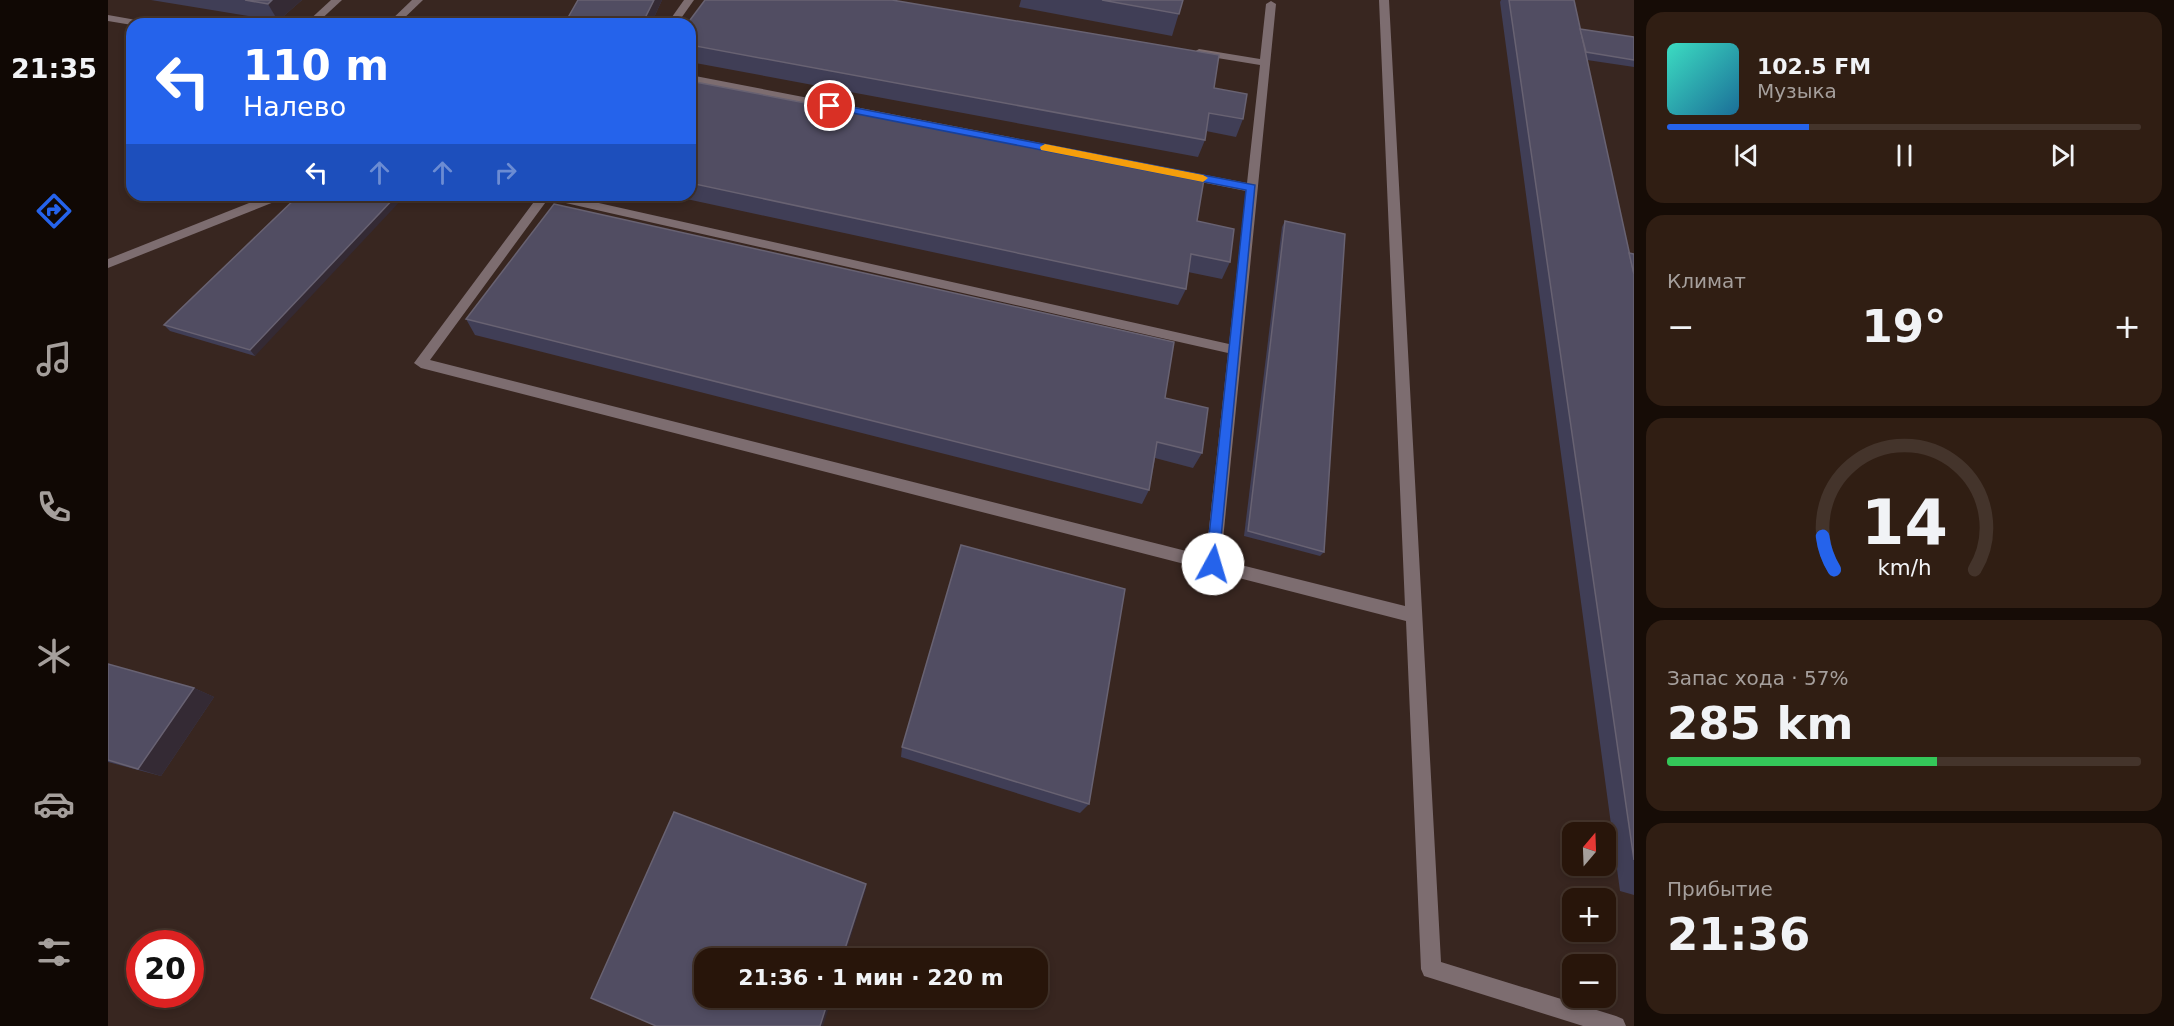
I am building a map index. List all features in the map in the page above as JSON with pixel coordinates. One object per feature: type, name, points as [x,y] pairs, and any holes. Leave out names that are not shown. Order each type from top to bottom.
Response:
[{"type":"lane","points":[[317,18],[337,0]]},
{"type":"lane","points":[[398,18],[418,0]]},
{"type":"lane","points":[[676,18],[689,0]]},
{"type":"lane","points":[[1384,0],[1431,969],[1616,1026]]},
{"type":"lane","points":[[1213,564],[1271,4]]},
{"type":"lane","points":[[108,18],[126,21]]},
{"type":"lane","points":[[1184,50],[1264,63]]},
{"type":"lane","points":[[696,79],[1252,188]]},
{"type":"lane","points":[[108,264],[265,201]]},
{"type":"lane","points":[[542,201],[422,363],[1414,615]]},
{"type":"lane","points":[[573,201],[1235,350]]},
{"type":"shaded area","points":[[108,0],[1634,0],[1634,1026],[108,1026]]},
{"type":"building","points":[[245,0],[272,0],[268,4]]},
{"type":"building","points":[[578,0],[654,0],[645,18],[568,18]]},
{"type":"building","points":[[705,0],[892,0],[1219,55],[1214,88],[1247,94],[1243,119],[1209,113],[1205,140],[696,46],[696,18],[692,18]]},
{"type":"building","points":[[1102,0],[1183,0],[1179,14]]},
{"type":"building","points":[[1509,0],[1574,0],[1634,274],[1634,860]]},
{"type":"building","points":[[1580,29],[1634,37],[1634,60],[1586,52]]},
{"type":"building","points":[[696,82],[1204,179],[1197,221],[1234,229],[1230,262],[1191,254],[1186,289],[696,184]]},
{"type":"building","points":[[293,201],[391,201],[250,350],[164,325]]},
{"type":"building","points":[[554,204],[1174,342],[1165,398],[1208,408],[1202,453],[1157,442],[1149,490],[466,319]]},
{"type":"building","points":[[1285,221],[1345,234],[1324,552],[1248,531]]},
{"type":"building","points":[[1629,253],[1634,254],[1634,274]]},
{"type":"building","points":[[961,545],[1125,589],[1089,804],[902,747]]},
{"type":"building","points":[[108,664],[194,688],[138,769],[108,760]]},
{"type":"building","points":[[674,812],[866,884],[845,948],[694,948],[694,1008],[826,1008],[820,1026],[656,1026],[591,998]]},
{"type":"slow traffic","points":[[1045,147],[1203,178]]},
{"type":"route","points":[[830,106],[1252,188],[1213,564]]}]
